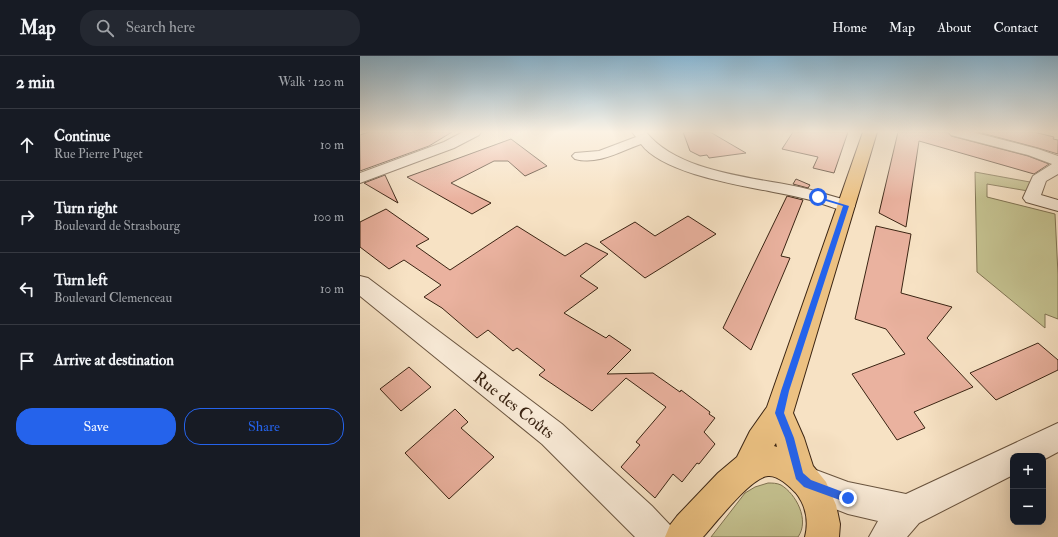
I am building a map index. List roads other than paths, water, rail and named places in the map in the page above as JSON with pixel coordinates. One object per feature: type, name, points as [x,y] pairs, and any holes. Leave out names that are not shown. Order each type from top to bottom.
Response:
[{"type":"main road","points":[[748,467],[760,441],[780,413],[785,391],[863,154]]},
{"type":"main road","points":[[780,413],[804,479],[818,500],[823,514],[822,537]]},
{"type":"main road","points":[[682,537],[735,477],[748,467],[761,461],[774,460],[787,466],[804,479]]},
{"type":"street","points":[[360,178],[424,154]]},
{"type":"street","points":[[580,156],[602,154]]},
{"type":"street","points":[[663,154],[700,170],[734,179],[801,192],[846,206]]},
{"type":"street","points":[[1040,154],[1058,161]]},
{"type":"street","points":[[1058,167],[1039,179],[1032,198],[1058,206]]},
{"type":"street","name":"Rue des Coûts","points":[[360,284],[552,434],[658,537]]},
{"type":"street","points":[[1026,453],[1058,437]]},
{"type":"street","points":[[886,537],[907,512],[1010,461]]},
{"type":"street","points":[[804,479],[848,498],[907,512]]}]
